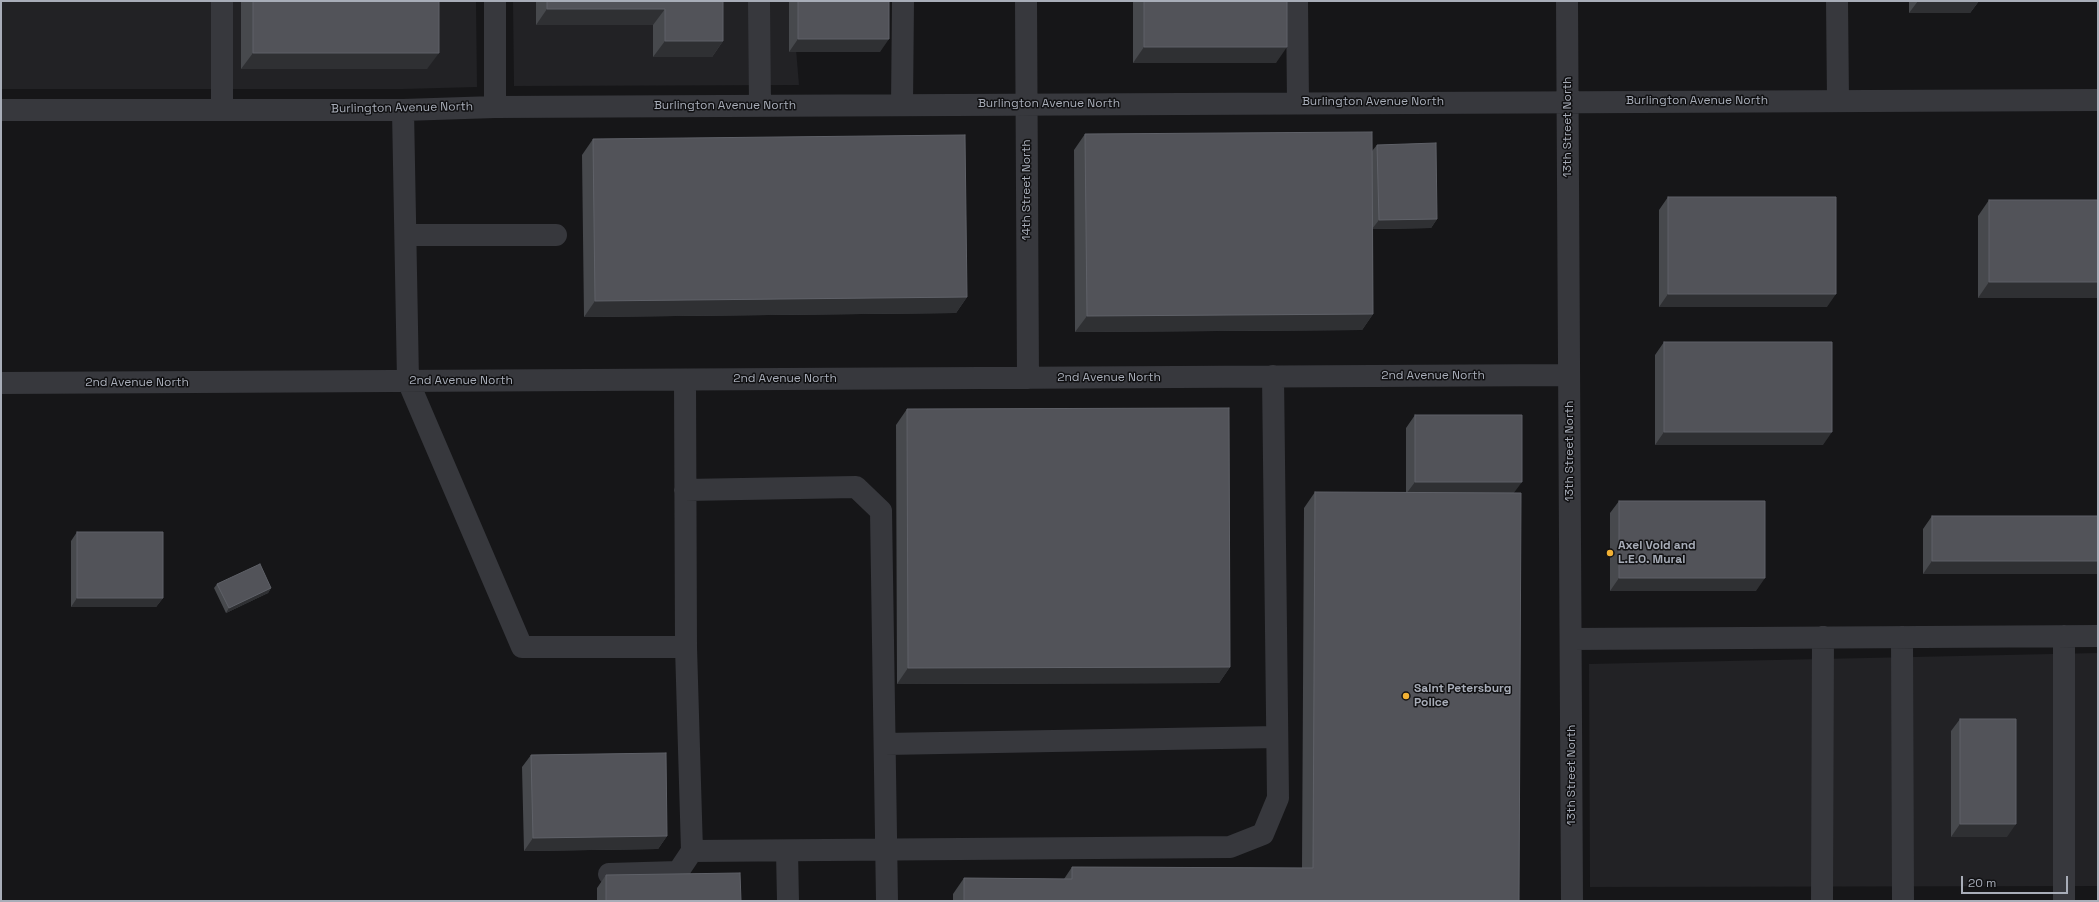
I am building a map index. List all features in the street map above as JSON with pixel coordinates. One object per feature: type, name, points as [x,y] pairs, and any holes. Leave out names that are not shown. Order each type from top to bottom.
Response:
[{"type":"street","points":[[222,1],[222,109]]},
{"type":"street","points":[[495,1],[495,107]]},
{"type":"street","points":[[759,1],[760,106]]},
{"type":"street","points":[[902,105],[903,1]]},
{"type":"street","name":"14th Street North","points":[[1026,1],[1028,378]]},
{"type":"street","points":[[1297,1],[1298,103]]},
{"type":"street","name":"13th Street North","points":[[1567,1],[1572,901]]},
{"type":"street","points":[[1837,1],[1838,100]]},
{"type":"street","name":"Burlington Avenue North","points":[[1,110],[403,110],[495,107],[2098,100]]},
{"type":"street","points":[[403,110],[408,381],[522,648],[686,647]]},
{"type":"street","points":[[406,234],[556,235]]},
{"type":"street","name":"2nd Avenue North","points":[[1,383],[1569,374]]},
{"type":"street","points":[[692,851],[1230,847],[1263,834],[1278,798],[1273,376]]},
{"type":"street","points":[[609,874],[678,872],[692,851],[686,647],[685,380]]},
{"type":"street","points":[[685,490],[856,487],[881,511],[887,901]]},
{"type":"street","points":[[2064,636],[2064,901]]},
{"type":"street","points":[[1571,639],[2098,636]]},
{"type":"street","points":[[1822,901],[1823,637]]},
{"type":"street","points":[[1902,637],[1903,901]]},
{"type":"street","points":[[885,744],[1277,737]]},
{"type":"street","points":[[787,851],[788,901]]},
{"type":"shaded area","points":[[1,1],[476,1],[477,87],[403,89],[1,89]]},
{"type":"shaded area","points":[[513,1],[792,1],[799,85],[514,86]]},
{"type":"shaded area","points":[[2098,653],[2098,886],[1590,887],[1589,664]]},
{"type":"building","points":[[253,1],[439,1],[439,53],[253,53]]},
{"type":"building","points":[[547,1],[723,1],[723,41],[665,41],[665,9],[547,9]]},
{"type":"building","points":[[798,1],[889,1],[889,39],[798,39]]},
{"type":"building","points":[[1144,1],[1287,1],[1287,47],[1144,47]]},
{"type":"building","points":[[1372,132],[1373,314],[1087,316],[1085,134]]},
{"type":"building","points":[[965,135],[967,297],[595,301],[593,139]]},
{"type":"building","points":[[1436,143],[1437,219],[1379,220],[1377,145]]},
{"type":"building","points":[[1668,197],[1836,197],[1836,294],[1668,294]]},
{"type":"building","points":[[1989,200],[2098,200],[2098,282],[1989,282]]},
{"type":"building","points":[[1664,342],[1832,342],[1832,432],[1664,432]]},
{"type":"building","points":[[1229,408],[1230,667],[908,668],[907,409]]},
{"type":"building","points":[[1415,415],[1522,415],[1522,482],[1415,482]]},
{"type":"building","name":"Saint Petersburg Police","points":[[1315,492],[1521,493],[1519,901],[964,901],[964,878],[1072,879],[1072,867],[1313,868]]},
{"type":"building","points":[[1619,501],[1765,501],[1765,578],[1619,578]]},
{"type":"building","points":[[1932,516],[2098,516],[2098,561],[1932,561]]},
{"type":"building","points":[[77,532],[163,532],[163,598],[77,598]]},
{"type":"building","points":[[260,564],[271,588],[229,608],[217,584]]},
{"type":"building","points":[[1960,719],[2016,719],[2016,824],[1960,824]]},
{"type":"building","points":[[666,753],[667,836],[533,838],[531,755]]},
{"type":"building","points":[[740,873],[741,901],[606,901],[606,875]]},
{"type":"place","name":"Axel Void and L.E.O. Mural","points":[[1610,553]]},
{"type":"place","name":"Saint Petersburg Police","points":[[1406,696]]}]
